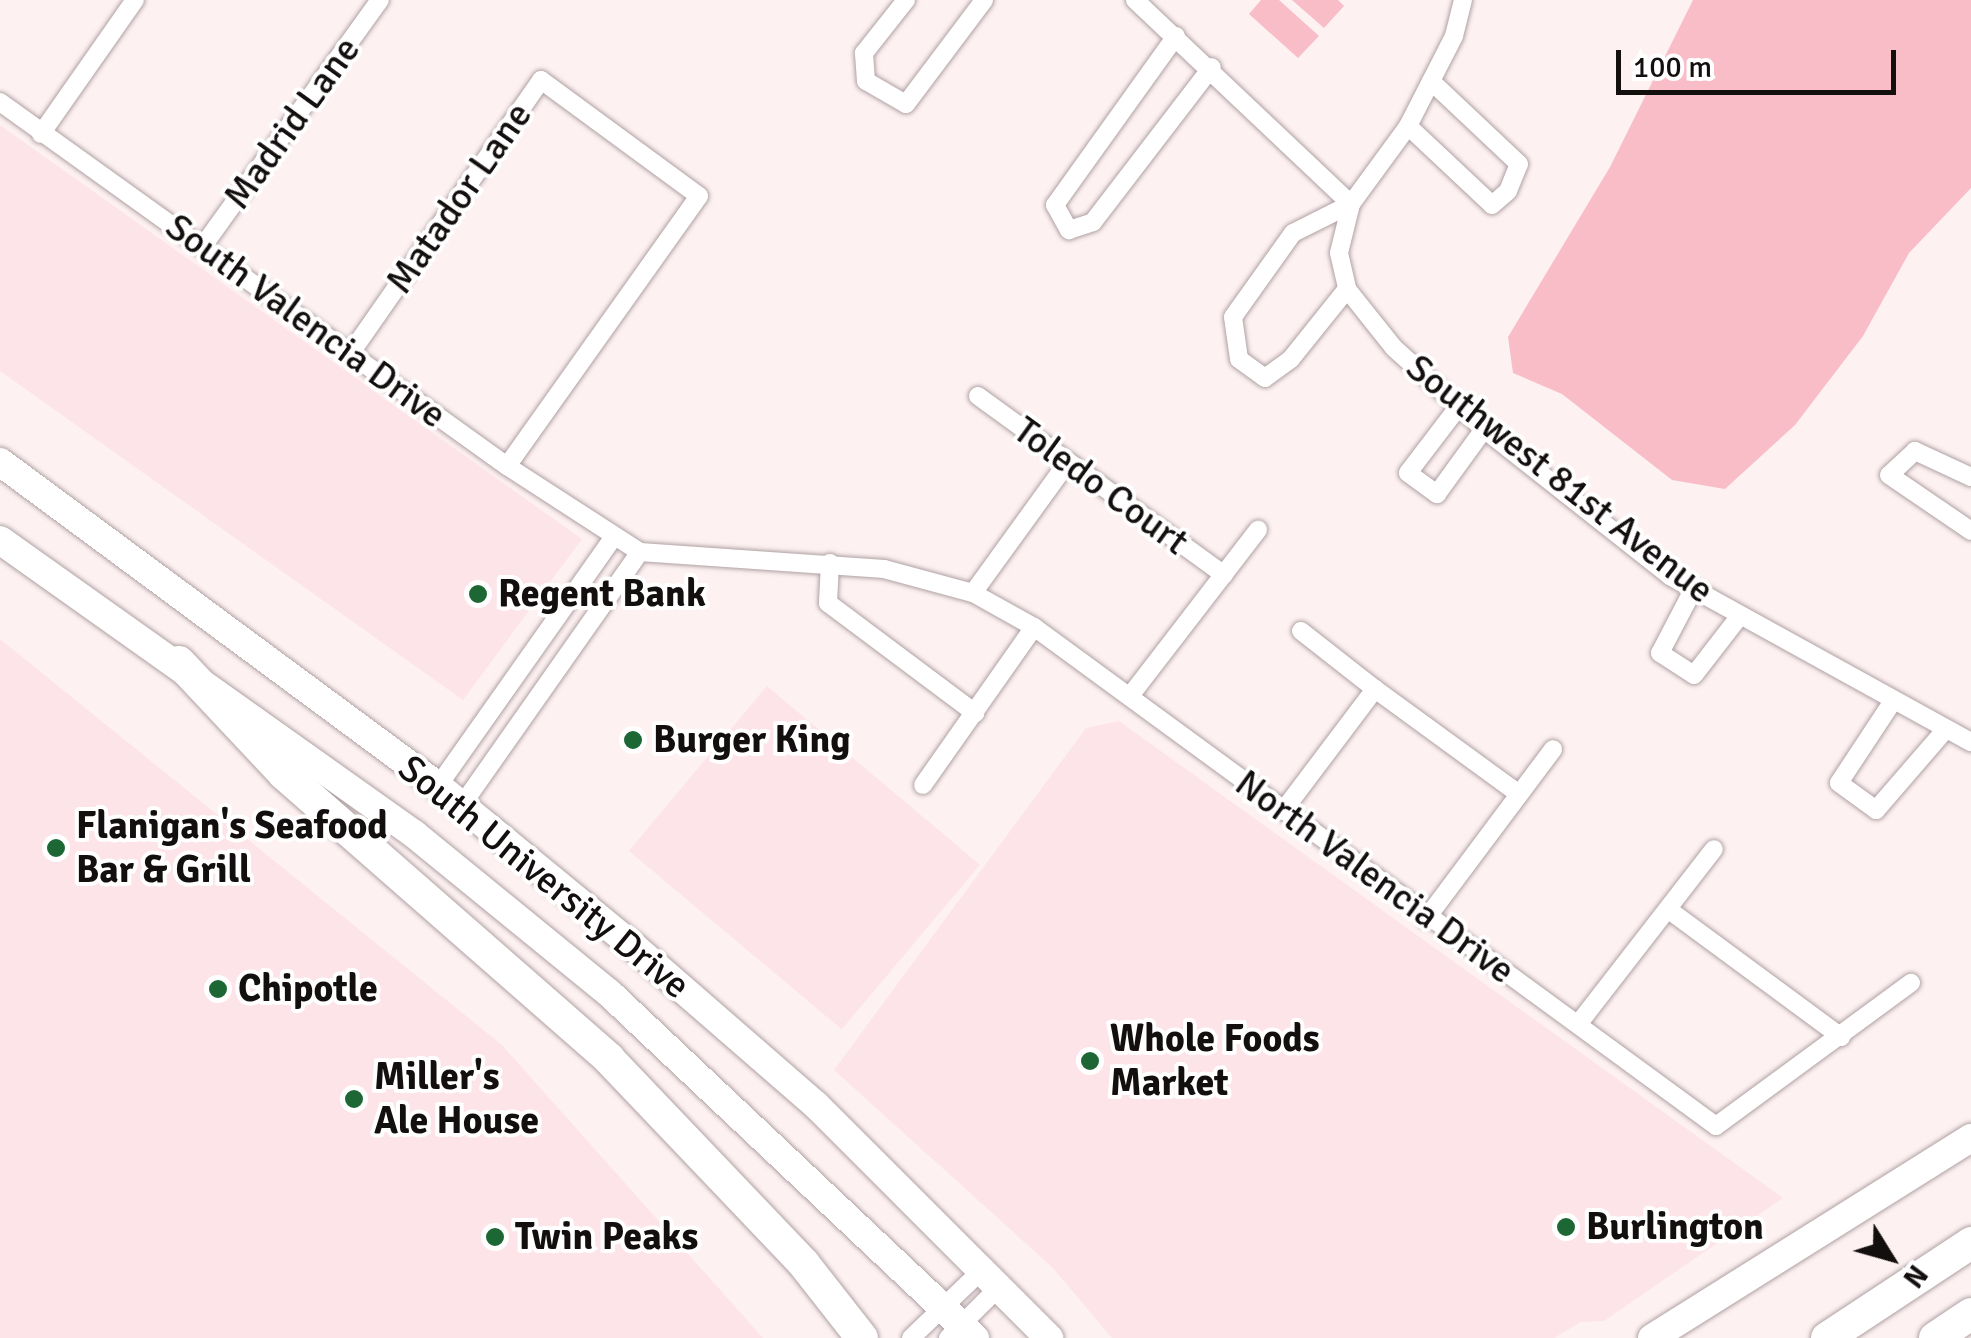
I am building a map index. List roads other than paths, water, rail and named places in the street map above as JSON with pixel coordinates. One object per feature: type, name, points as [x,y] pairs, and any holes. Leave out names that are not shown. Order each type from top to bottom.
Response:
[{"type":"highway","points":[[179,662],[284,774],[609,1058],[804,1264],[862,1338]]},
{"type":"highway","points":[[1827,1338],[1971,1243]]},
{"type":"highway","points":[[1934,1338],[1971,1314]]},
{"type":"main road","name":"South University Drive","points":[[0,462],[462,805],[764,1058],[1049,1338]]},
{"type":"main road","name":"South University Drive","points":[[0,540],[179,662],[414,834],[609,993],[957,1327]]},
{"type":"main road","points":[[1652,1338],[1971,1138]]},
{"type":"street","points":[[41,134],[135,0]]},
{"type":"street","name":"Madrid Lane","points":[[203,246],[380,0]]},
{"type":"street","points":[[906,0],[864,53],[866,81],[906,104],[984,0]]},
{"type":"street","points":[[1136,0],[1212,67],[1350,204]]},
{"type":"street","points":[[1350,204],[1292,233],[1233,317],[1238,360],[1265,378],[1291,360],[1347,289],[1340,254],[1350,204],[1408,126],[1454,36],[1463,0]]},
{"type":"street","points":[[1176,36],[1056,205],[1069,230],[1094,222],[1212,67]]},
{"type":"street","name":"Matador Lane","points":[[350,354],[541,80],[699,196],[507,466]]},
{"type":"street","points":[[1408,126],[1492,205],[1508,191],[1520,164],[1431,81]]},
{"type":"street","name":"South Valencia Drive","points":[[0,102],[613,538]]},
{"type":"street","name":"Southwest 81st Avenue","points":[[1347,289],[1394,348],[1484,429],[1693,590],[1971,742]]},
{"type":"street","name":"Toledo Court","points":[[978,396],[1224,575]]},
{"type":"street","points":[[1459,406],[1408,473],[1437,494],[1484,429]]},
{"type":"street","points":[[1971,477],[1915,451],[1889,475],[1971,531]]},
{"type":"street","points":[[973,593],[1067,463]]},
{"type":"street","name":"Toledo Court","points":[[1130,696],[1258,530]]},
{"type":"street","points":[[438,786],[613,538]]},
{"type":"street","name":"North Valencia Drive","points":[[613,538],[640,552],[884,568],[973,593],[1034,627],[1426,919],[1716,1126],[1841,1036]]},
{"type":"street","points":[[462,805],[640,552]]},
{"type":"street","points":[[830,563],[828,602],[976,713]]},
{"type":"street","points":[[1693,590],[1660,653],[1694,675],[1739,617]]},
{"type":"street","points":[[923,784],[1034,627]]},
{"type":"street","points":[[1301,631],[1519,794]]},
{"type":"street","points":[[1283,811],[1374,689]]},
{"type":"street","points":[[1893,701],[1839,783],[1876,810],[1946,730]]},
{"type":"street","points":[[1426,919],[1553,750]]},
{"type":"street","points":[[1578,1024],[1714,849]]},
{"type":"street","points":[[1669,910],[1841,1036],[1911,982]]},
{"type":"street","points":[[911,1338],[957,1327],[991,1278]]},
{"type":"street","points":[[957,1327],[991,1278]]},
{"type":"place","name":"Regent Bank","points":[[478,594]]},
{"type":"place","name":"Burger King","points":[[633,740]]},
{"type":"place","name":"Flanigan's Seafood Bar & Grill","points":[[56,848]]},
{"type":"place","name":"Chipotle","points":[[218,989]]},
{"type":"place","name":"Whole Foods Market","points":[[1090,1061]]},
{"type":"place","name":"Miller's Ale House","points":[[354,1099]]},
{"type":"place","name":"Burlington","points":[[1566,1227]]},
{"type":"place","name":"Twin Peaks","points":[[495,1237]]}]
